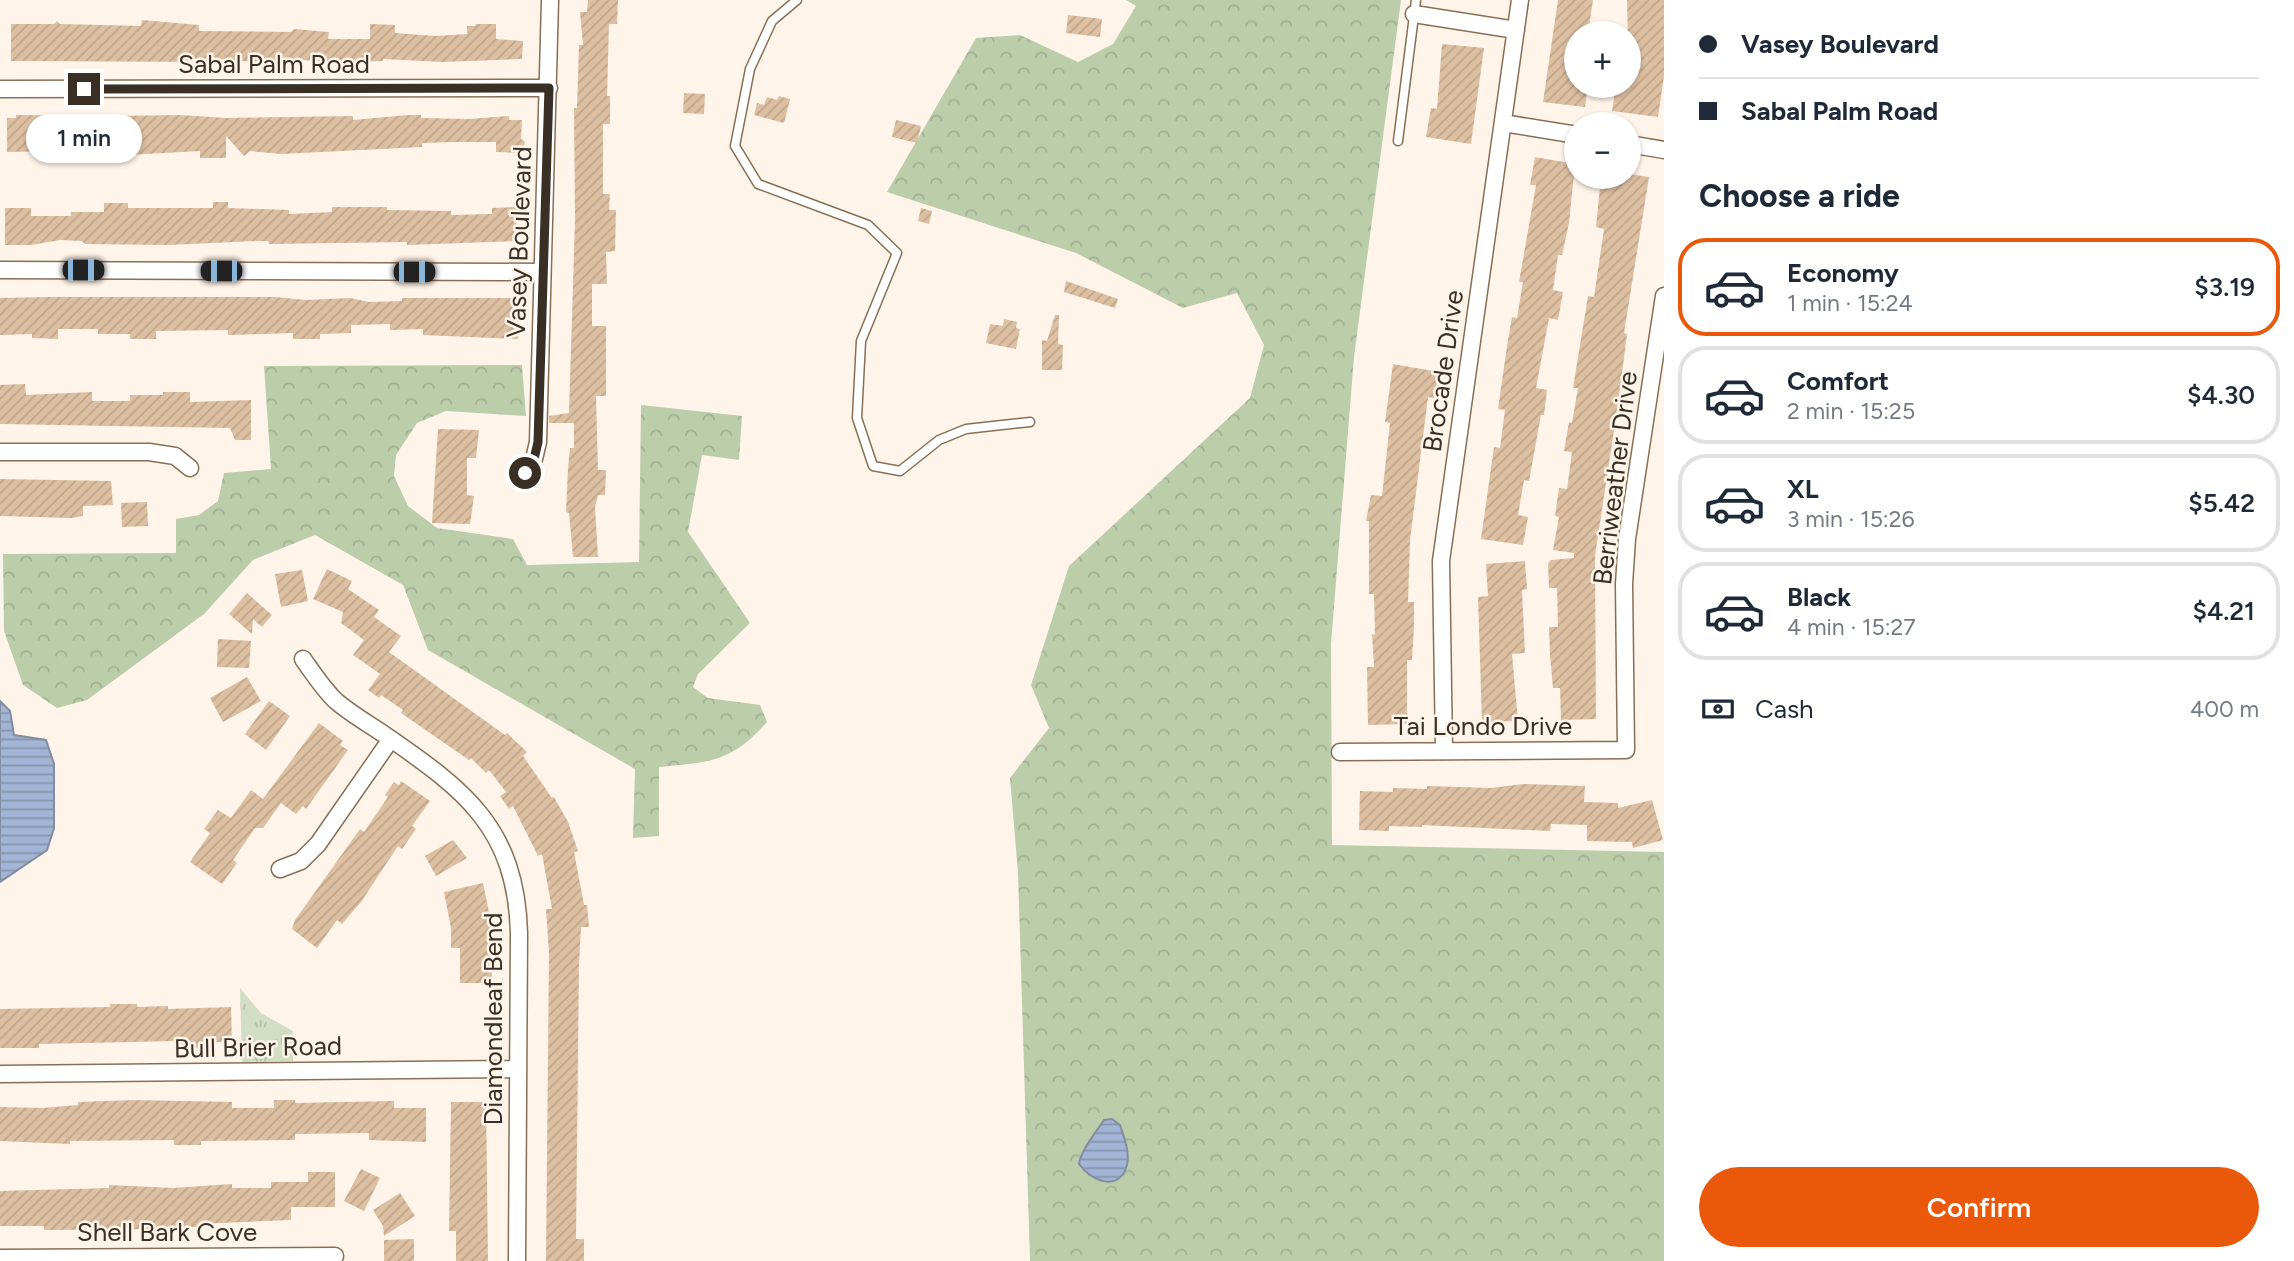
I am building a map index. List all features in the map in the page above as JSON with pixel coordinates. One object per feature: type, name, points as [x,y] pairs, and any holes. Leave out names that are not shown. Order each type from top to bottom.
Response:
[{"type":"street","name":"Vasey Boulevard","points":[[517,479],[534,459],[538,442],[550,0]]},
{"type":"street","name":"Brocade Drive","points":[[1444,750],[1441,561],[1520,0]]},
{"type":"street","points":[[1415,7],[1516,30]]},
{"type":"street","name":"Sabal Palm Road","points":[[0,89],[549,88]]},
{"type":"street","points":[[1503,123],[1564,133]]},
{"type":"street","points":[[1641,146],[1664,150]]},
{"type":"street","points":[[0,270],[542,272]]},
{"type":"street","name":"Berriweather Drive","points":[[1626,750],[1624,584],[1627,539],[1663,318],[1664,296]]},
{"type":"street","points":[[0,452],[149,452],[175,456],[190,468]]},
{"type":"street","name":"Diamondleaf Bend","points":[[303,659],[336,700],[442,774],[475,806],[496,836],[507,859],[519,904],[517,1261]]},
{"type":"street","points":[[281,869],[301,860],[318,844],[391,739]]},
{"type":"street","name":"Tai Londo Drive","points":[[1340,752],[1626,750]]},
{"type":"street","name":"Bull Brier Road","points":[[0,1074],[517,1069]]},
{"type":"street","name":"Shell Bark Cove","points":[[0,1258],[335,1256]]},
{"type":"lane","points":[[797,0],[772,21],[750,69],[735,146],[758,184],[868,225],[897,253],[861,341],[857,418],[873,466],[900,471],[939,440],[966,429],[1030,422]]},
{"type":"lane","points":[[1398,141],[1415,7]]},
{"type":"green space","points":[[1126,0],[1401,0],[1354,357],[1331,644],[1332,845],[1664,852],[1664,1261],[1030,1261],[1018,873],[1010,778],[1049,728],[1031,685],[1069,566],[1250,398],[1264,345],[1237,293],[1183,308],[1076,253],[887,192],[976,38],[1020,35],[1078,62],[1113,44],[1136,6]]},
{"type":"green space","points":[[522,365],[526,416],[446,411],[417,423],[396,455],[394,476],[408,506],[437,528],[513,539],[527,565],[639,562],[641,405],[742,416],[739,460],[702,455],[688,532],[750,623],[698,674],[693,687],[708,698],[760,705],[767,722],[742,746],[719,758],[659,767],[659,836],[633,838],[635,769],[428,650],[403,585],[315,535],[253,560],[204,614],[87,700],[57,708],[23,685],[4,631],[3,554],[176,553],[176,519],[199,515],[218,501],[224,473],[271,469],[264,366]]},
{"type":"green space","points":[[240,988],[261,1013],[293,1031],[293,1061],[242,1062]]},
{"type":"water","points":[[0,701],[10,711],[14,735],[46,740],[54,764],[54,828],[47,850],[0,882]]},
{"type":"water","points":[[1112,1119],[1120,1125],[1128,1160],[1118,1179],[1104,1181],[1090,1175],[1079,1164],[1085,1148],[1104,1120]]},
{"type":"building","points":[[588,0],[618,0],[617,24],[609,24],[607,96],[610,96],[610,124],[603,124],[603,194],[610,194],[609,210],[616,210],[615,251],[606,252],[607,284],[592,284],[592,326],[606,326],[606,396],[596,396],[598,470],[606,470],[605,495],[598,495],[595,507],[598,557],[573,557],[569,513],[566,512],[570,448],[574,448],[574,423],[549,423],[549,416],[569,413],[575,221],[574,108],[577,108],[579,45],[583,45],[580,12],[587,12]]},
{"type":"building","points":[[1558,0],[1593,0],[1590,21],[1564,21],[1564,98],[1586,98],[1585,107],[1543,102]]},
{"type":"building","points":[[1627,0],[1664,0],[1664,76],[1658,117],[1641,115],[1641,112],[1612,111],[1614,98],[1641,98],[1641,21],[1627,21]]},
{"type":"building","points":[[1068,15],[1102,19],[1100,37],[1066,33]]},
{"type":"building","points":[[142,20],[199,25],[199,31],[291,32],[294,29],[329,32],[328,39],[370,39],[370,24],[395,25],[395,33],[436,36],[467,34],[467,26],[496,24],[496,39],[523,41],[522,59],[442,62],[383,59],[362,62],[296,60],[264,63],[219,59],[218,62],[11,61],[11,24],[54,24],[57,21],[60,24],[141,26]]},
{"type":"building","points":[[1442,44],[1484,48],[1471,144],[1426,137],[1431,108],[1437,109]]},
{"type":"building","points":[[684,93],[705,94],[704,114],[683,113]]},
{"type":"building","points":[[779,96],[790,99],[784,123],[754,115],[757,103],[764,105],[767,97],[777,100]]},
{"type":"building","points":[[16,115],[94,116],[94,119],[116,120],[116,116],[180,115],[226,118],[353,116],[353,120],[408,115],[421,115],[421,118],[469,119],[509,116],[509,120],[522,120],[521,139],[525,142],[522,153],[496,152],[496,142],[453,142],[422,143],[422,147],[281,154],[250,151],[244,156],[226,136],[226,158],[200,158],[200,151],[128,155],[103,154],[103,150],[7,152],[7,118],[16,118]]},
{"type":"building","points":[[896,120],[921,126],[917,143],[892,137]]},
{"type":"building","points":[[1535,157],[1564,162],[1564,189],[1572,189],[1569,223],[1562,255],[1558,255],[1553,290],[1563,292],[1558,320],[1549,318],[1536,388],[1547,390],[1544,415],[1541,415],[1529,481],[1524,480],[1518,515],[1528,517],[1523,545],[1481,539],[1494,447],[1500,448],[1505,410],[1498,409],[1507,346],[1512,317],[1517,318],[1523,282],[1519,282],[1536,185],[1530,185]]},
{"type":"building","points":[[1641,176],[1649,177],[1624,333],[1627,334],[1619,397],[1595,556],[1596,719],[1561,720],[1560,688],[1553,688],[1549,627],[1558,627],[1557,588],[1549,588],[1548,564],[1551,560],[1574,558],[1574,553],[1553,550],[1559,517],[1555,516],[1559,488],[1567,489],[1572,452],[1564,451],[1578,388],[1573,388],[1588,296],[1594,297],[1604,229],[1596,227],[1600,189],[1641,189]]},
{"type":"building","points":[[213,202],[228,202],[228,208],[289,210],[289,214],[332,212],[332,207],[387,207],[387,210],[451,211],[451,215],[492,214],[492,208],[516,207],[517,241],[407,245],[407,242],[269,244],[268,241],[256,241],[168,245],[85,244],[82,241],[60,240],[31,245],[5,245],[5,208],[31,208],[31,216],[71,216],[71,212],[104,212],[104,203],[128,203],[128,208],[213,208]]},
{"type":"building","points":[[921,208],[932,211],[929,224],[918,221]]},
{"type":"building","points":[[1066,281],[1118,299],[1115,308],[1064,292]]},
{"type":"building","points":[[275,297],[306,300],[350,298],[369,302],[402,301],[402,298],[518,298],[518,339],[423,335],[423,329],[390,330],[390,324],[351,325],[351,333],[320,334],[320,339],[293,339],[293,333],[228,335],[228,330],[156,331],[156,339],[130,339],[130,334],[98,334],[98,329],[58,329],[58,339],[32,338],[32,334],[0,335],[0,298]]},
{"type":"building","points":[[1055,315],[1059,315],[1058,344],[1063,345],[1062,370],[1042,370],[1042,340],[1047,341]]},
{"type":"building","points":[[1004,319],[1017,322],[1016,328],[1020,329],[1016,349],[986,343],[990,324],[1003,326]]},
{"type":"building","points":[[1393,364],[1439,372],[1434,398],[1428,397],[1410,540],[1408,602],[1414,602],[1414,626],[1412,660],[1407,660],[1407,724],[1368,725],[1367,667],[1374,667],[1372,634],[1375,635],[1374,594],[1369,594],[1369,521],[1366,521],[1371,495],[1382,496],[1390,423],[1385,422]]},
{"type":"building","points":[[25,384],[26,395],[92,392],[92,401],[130,401],[130,395],[163,395],[163,392],[190,392],[190,402],[251,400],[251,440],[235,440],[230,428],[0,424],[0,385]]},
{"type":"building","points":[[438,429],[479,430],[476,458],[467,458],[467,495],[474,496],[470,524],[432,523]]},
{"type":"building","points":[[0,479],[111,481],[113,505],[83,506],[83,516],[72,518],[0,516]]},
{"type":"building","points":[[147,502],[148,526],[122,527],[121,503]]},
{"type":"building","points":[[1525,561],[1527,589],[1522,590],[1525,653],[1512,654],[1518,721],[1482,722],[1478,597],[1488,596],[1486,564]]},
{"type":"building","points":[[327,569],[352,581],[348,589],[379,610],[374,617],[401,636],[389,652],[505,735],[507,733],[527,752],[523,756],[552,798],[554,797],[568,822],[578,851],[574,852],[584,905],[587,905],[589,927],[581,927],[579,965],[576,1239],[584,1239],[584,1261],[546,1261],[549,952],[546,909],[552,909],[542,854],[538,856],[513,806],[509,809],[500,796],[506,792],[489,770],[486,773],[471,758],[469,760],[401,713],[403,710],[381,695],[379,698],[368,690],[380,674],[353,655],[364,640],[341,623],[343,612],[313,599]]},
{"type":"building","points":[[302,570],[308,601],[281,607],[275,574]]},
{"type":"building","points":[[247,593],[272,615],[262,627],[253,619],[252,634],[229,614]]},
{"type":"building","points":[[218,639],[251,641],[249,668],[217,667]]},
{"type":"building","points":[[247,677],[261,701],[223,722],[210,698]]},
{"type":"building","points":[[269,701],[290,716],[266,750],[245,734]]},
{"type":"building","points":[[319,723],[343,741],[340,745],[348,750],[306,809],[303,806],[296,814],[281,803],[263,828],[255,828],[233,860],[237,863],[222,884],[190,862],[210,833],[204,829],[218,810],[231,818],[251,790],[263,799]]},
{"type":"building","points":[[401,781],[430,801],[412,826],[416,829],[402,849],[398,846],[361,902],[342,924],[337,920],[317,948],[292,929],[295,920],[360,829],[364,832],[388,797],[385,795],[394,782],[399,785]]},
{"type":"building","points":[[1523,784],[1585,786],[1584,802],[1618,803],[1618,808],[1652,800],[1663,840],[1633,848],[1632,842],[1587,841],[1587,825],[1551,824],[1550,831],[1422,825],[1389,826],[1389,831],[1359,830],[1360,791],[1393,792],[1393,788],[1427,789],[1427,786],[1491,788]]},
{"type":"building","points":[[453,840],[467,858],[436,876],[425,856]]},
{"type":"building","points":[[483,883],[491,922],[492,979],[488,979],[488,983],[460,983],[460,948],[451,948],[451,928],[444,892]]},
{"type":"building","points":[[110,1004],[168,1006],[168,1009],[231,1007],[232,1042],[201,1042],[201,1048],[176,1048],[176,1041],[39,1044],[39,1048],[0,1048],[0,1009],[110,1007]]},
{"type":"building","points":[[274,1100],[295,1100],[295,1103],[394,1101],[394,1108],[426,1108],[426,1142],[369,1140],[369,1133],[295,1134],[295,1140],[201,1141],[201,1145],[174,1145],[174,1140],[70,1141],[70,1144],[0,1141],[0,1107],[43,1108],[78,1105],[78,1102],[232,1102],[232,1108],[274,1108]]},
{"type":"building","points":[[451,1102],[486,1102],[488,1261],[456,1261],[456,1231],[449,1231]]},
{"type":"building","points":[[361,1169],[380,1178],[364,1211],[344,1201]]},
{"type":"building","points":[[308,1172],[335,1172],[335,1207],[291,1207],[291,1220],[198,1224],[198,1227],[165,1229],[44,1230],[44,1226],[0,1226],[0,1191],[109,1188],[109,1185],[173,1188],[232,1184],[232,1188],[271,1188],[271,1182],[308,1182]]},
{"type":"building","points":[[400,1193],[415,1216],[384,1236],[383,1226],[373,1210]]},
{"type":"building","points":[[414,1239],[414,1261],[384,1261],[384,1240]]},
{"type":"route","points":[[84,89],[549,88],[538,442],[534,459],[525,473]]}]
